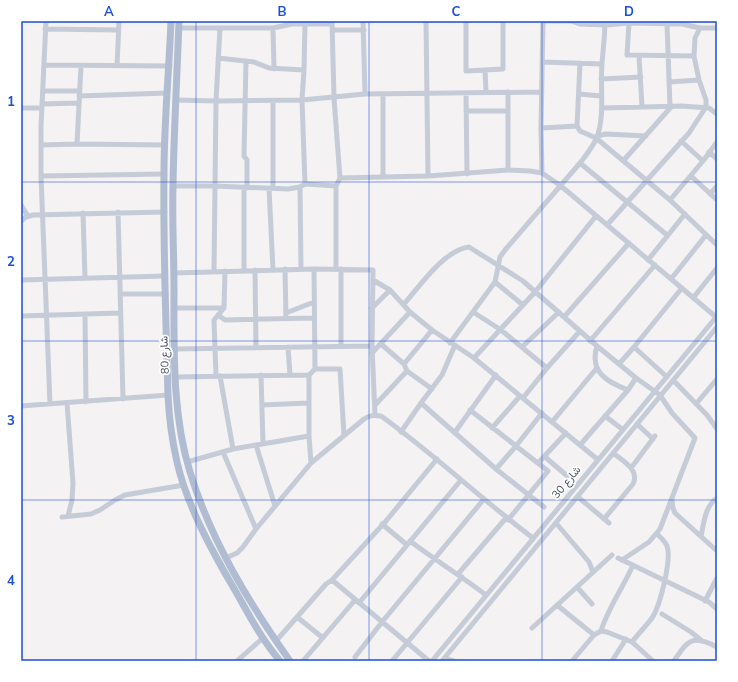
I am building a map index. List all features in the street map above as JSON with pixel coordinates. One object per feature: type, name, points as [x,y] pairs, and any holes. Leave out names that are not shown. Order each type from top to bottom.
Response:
[{"type":"main road","name":"شارع 80","points":[[171,21],[164,174],[165,276],[170,422],[177,462],[184,485],[196,514],[219,563],[263,638],[280,661]]},
{"type":"main road","name":"شارع 80","points":[[179,24],[173,222],[176,377],[183,446],[199,501],[215,538],[245,593],[290,661]]},
{"type":"main road","points":[[165,201],[168,204],[173,200]]},
{"type":"main road","points":[[165,222],[169,218],[173,222]]},
{"type":"street","points":[[46,21],[42,106],[41,176],[50,404]]},
{"type":"street","points":[[117,66],[119,21]]},
{"type":"street","points":[[363,21],[365,94]]},
{"type":"street","points":[[426,21],[428,176]]},
{"type":"street","points":[[466,21],[466,70],[503,69],[503,21]]},
{"type":"street","points":[[542,173],[541,128],[543,21],[571,21],[580,24],[629,24],[651,22],[667,24],[682,23],[700,28],[717,28]]},
{"type":"street","points":[[711,21],[711,28]]},
{"type":"street","points":[[179,24],[220,28],[273,28],[280,24],[332,22],[334,98],[340,178],[336,186],[341,346]]},
{"type":"street","points":[[401,432],[421,402],[442,375],[452,344],[495,282],[500,257],[580,163],[597,137],[602,108],[601,79],[605,23]]},
{"type":"street","points":[[302,269],[302,100],[305,24]]},
{"type":"street","points":[[629,24],[627,55],[694,56]]},
{"type":"street","points":[[624,161],[671,106],[667,24]]},
{"type":"street","points":[[214,271],[216,101],[220,28]]},
{"type":"street","points":[[273,28],[274,69]]},
{"type":"street","points":[[607,225],[689,133],[706,107],[706,100],[699,80],[694,56],[695,38],[700,28]]},
{"type":"street","points":[[45,29],[118,30]]},
{"type":"street","points":[[333,30],[364,30]]},
{"type":"street","points":[[639,56],[642,106]]},
{"type":"street","points":[[218,58],[254,62],[274,69],[304,70]]},
{"type":"street","points":[[244,270],[247,160],[244,156],[246,61]]},
{"type":"street","points":[[542,62],[580,62],[602,64]]},
{"type":"street","points":[[580,62],[577,126],[580,131],[597,137],[670,200],[717,245]]},
{"type":"street","points":[[44,66],[170,66]]},
{"type":"street","points":[[77,144],[80,66]]},
{"type":"street","points":[[485,70],[486,92]]},
{"type":"street","points":[[601,79],[641,77]]},
{"type":"street","points":[[669,82],[699,80]]},
{"type":"street","points":[[43,91],[79,94],[167,93]]},
{"type":"street","points":[[508,92],[508,170]]},
{"type":"street","points":[[176,100],[273,101],[334,98],[365,94],[542,92]]},
{"type":"street","points":[[466,93],[467,174]]},
{"type":"street","points":[[383,94],[383,176]]},
{"type":"street","points":[[579,94],[601,96]]},
{"type":"street","points":[[273,101],[271,188],[273,270]]},
{"type":"street","points":[[21,108],[79,104]]},
{"type":"street","points":[[602,108],[642,106],[706,107],[717,114]]},
{"type":"street","points":[[466,111],[507,111]]},
{"type":"street","points":[[541,128],[577,126]]},
{"type":"street","points":[[597,137],[606,134],[646,136]]},
{"type":"street","points":[[681,141],[703,161]]},
{"type":"street","points":[[670,200],[691,176],[717,142]]},
{"type":"street","points":[[41,145],[165,145]]},
{"type":"street","points":[[709,152],[717,160]]},
{"type":"street","points":[[580,163],[667,236]]},
{"type":"street","points":[[340,178],[428,176],[508,170],[530,170],[542,173],[561,186],[716,317]]},
{"type":"street","points":[[41,176],[164,174]]},
{"type":"street","points":[[691,176],[717,200]]},
{"type":"street","points":[[173,186],[288,189],[302,185],[336,186]]},
{"type":"street","points":[[710,194],[717,186]]},
{"type":"street","points":[[21,205],[28,216]]},
{"type":"street","points":[[118,212],[123,399]]},
{"type":"street","points":[[21,221],[28,216],[42,215],[165,212]]},
{"type":"street","points":[[83,213],[85,278]]},
{"type":"street","points":[[648,260],[685,214]]},
{"type":"street","points":[[474,358],[535,292],[596,216]]},
{"type":"street","points":[[671,279],[706,235]]},
{"type":"street","points":[[564,317],[629,243]]},
{"type":"street","points":[[404,304],[445,258],[461,248],[469,247],[523,281],[590,341],[660,395],[672,413],[695,438],[657,534],[649,542],[620,559],[705,601],[717,609]]},
{"type":"street","points":[[590,341],[655,265]]},
{"type":"street","points":[[693,298],[717,268]]},
{"type":"street","points":[[174,273],[302,269],[373,270],[372,353],[375,415]]},
{"type":"street","points":[[310,463],[308,403],[309,375],[314,369],[314,269]]},
{"type":"street","points":[[255,270],[256,347]]},
{"type":"street","points":[[285,270],[286,318]]},
{"type":"street","points":[[225,271],[224,308],[214,320],[214,348],[218,376],[233,449]]},
{"type":"street","points":[[21,280],[165,276]]},
{"type":"street","points":[[372,280],[390,290],[410,312],[432,330],[474,358],[496,375],[597,459]]},
{"type":"street","points":[[495,282],[523,305]]},
{"type":"street","points":[[619,364],[682,288]]},
{"type":"street","points":[[372,308],[390,290]]},
{"type":"street","points":[[120,294],[166,294]]},
{"type":"street","points":[[286,312],[314,302]]},
{"type":"street","points":[[174,308],[224,308]]},
{"type":"street","points":[[372,353],[410,312]]},
{"type":"street","points":[[473,312],[501,330],[547,368]]},
{"type":"street","points":[[522,347],[559,312]]},
{"type":"street","points":[[21,316],[120,313]]},
{"type":"street","points":[[85,314],[86,402]]},
{"type":"street","points":[[218,315],[225,320],[314,318]]},
{"type":"street","name":"شارع 30","points":[[430,661],[716,317]]},
{"type":"street","name":"شارع 30","points":[[444,660],[717,327]]},
{"type":"street","points":[[404,364],[432,330]]},
{"type":"street","points":[[492,428],[522,397],[580,331]]},
{"type":"street","points":[[381,344],[404,364],[407,371],[432,389]]},
{"type":"street","points":[[175,349],[288,346],[372,346]]},
{"type":"street","points":[[288,346],[290,375]]},
{"type":"street","points":[[597,346],[595,353],[596,369],[616,386],[628,390]]},
{"type":"street","points":[[634,347],[667,376]]},
{"type":"street","points":[[314,369],[340,369],[344,435]]},
{"type":"street","points":[[552,422],[596,369]]},
{"type":"street","points":[[375,405],[407,371]]},
{"type":"street","points":[[261,375],[263,444]]},
{"type":"street","points":[[176,377],[309,375]]},
{"type":"street","points":[[455,432],[496,375]]},
{"type":"street","points":[[580,445],[628,390],[636,378]]},
{"type":"street","points":[[673,380],[717,429]]},
{"type":"street","points":[[662,383],[667,387]]},
{"type":"street","points":[[696,404],[716,383]]},
{"type":"street","points":[[21,406],[168,396]]},
{"type":"street","points":[[421,402],[496,469],[544,507]]},
{"type":"street","points":[[67,403],[73,491],[65,516],[91,514],[100,510],[114,500],[126,495],[184,485]]},
{"type":"street","points":[[262,405],[308,403]]},
{"type":"street","points":[[392,661],[460,576],[548,471],[470,410]]},
{"type":"street","points":[[496,469],[542,413]]},
{"type":"street","points":[[226,558],[240,550],[310,463],[369,416],[375,415],[381,416],[437,459],[507,519],[533,538]]},
{"type":"street","points":[[605,416],[622,429]]},
{"type":"street","points":[[631,468],[654,437],[637,424]]},
{"type":"street","points":[[538,464],[566,433]]},
{"type":"street","points":[[187,462],[233,449],[309,436]]},
{"type":"street","points":[[256,445],[275,506]]},
{"type":"street","points":[[223,452],[256,529]]},
{"type":"street","points":[[604,519],[633,484],[635,476],[631,468],[613,453]]},
{"type":"street","points":[[545,457],[572,480]]},
{"type":"street","points":[[276,641],[326,584],[332,580],[386,521],[437,459]]},
{"type":"street","points":[[303,661],[409,543],[461,480]]},
{"type":"street","points":[[578,497],[609,523]]},
{"type":"street","points":[[672,497],[675,512],[717,551]]},
{"type":"street","points":[[701,536],[708,507],[712,501],[717,498]]},
{"type":"street","points":[[355,657],[382,622],[484,499]]},
{"type":"street","points":[[556,523],[588,562],[593,572]]},
{"type":"street","points":[[382,524],[486,595]]},
{"type":"street","points":[[612,661],[629,640],[652,619],[661,599],[668,554],[667,546],[657,534]]},
{"type":"street","points":[[532,628],[612,555]]},
{"type":"street","points":[[517,557],[520,561],[524,562]]},
{"type":"street","points":[[510,565],[517,570]]},
{"type":"street","points":[[601,631],[608,613],[632,565]]},
{"type":"street","points":[[705,601],[717,578]]},
{"type":"street","points":[[332,580],[430,661]]},
{"type":"street","points":[[577,587],[592,604]]},
{"type":"street","points":[[557,605],[594,634]]},
{"type":"street","points":[[662,614],[701,640],[717,646]]},
{"type":"street","points":[[297,617],[323,638]]},
{"type":"street","points":[[572,661],[594,634],[601,631],[629,640],[653,661]]},
{"type":"street","points":[[237,661],[263,638]]},
{"type":"street","points":[[674,661],[687,643],[701,640]]},
{"type":"street","points":[[444,660],[454,661]]}]
